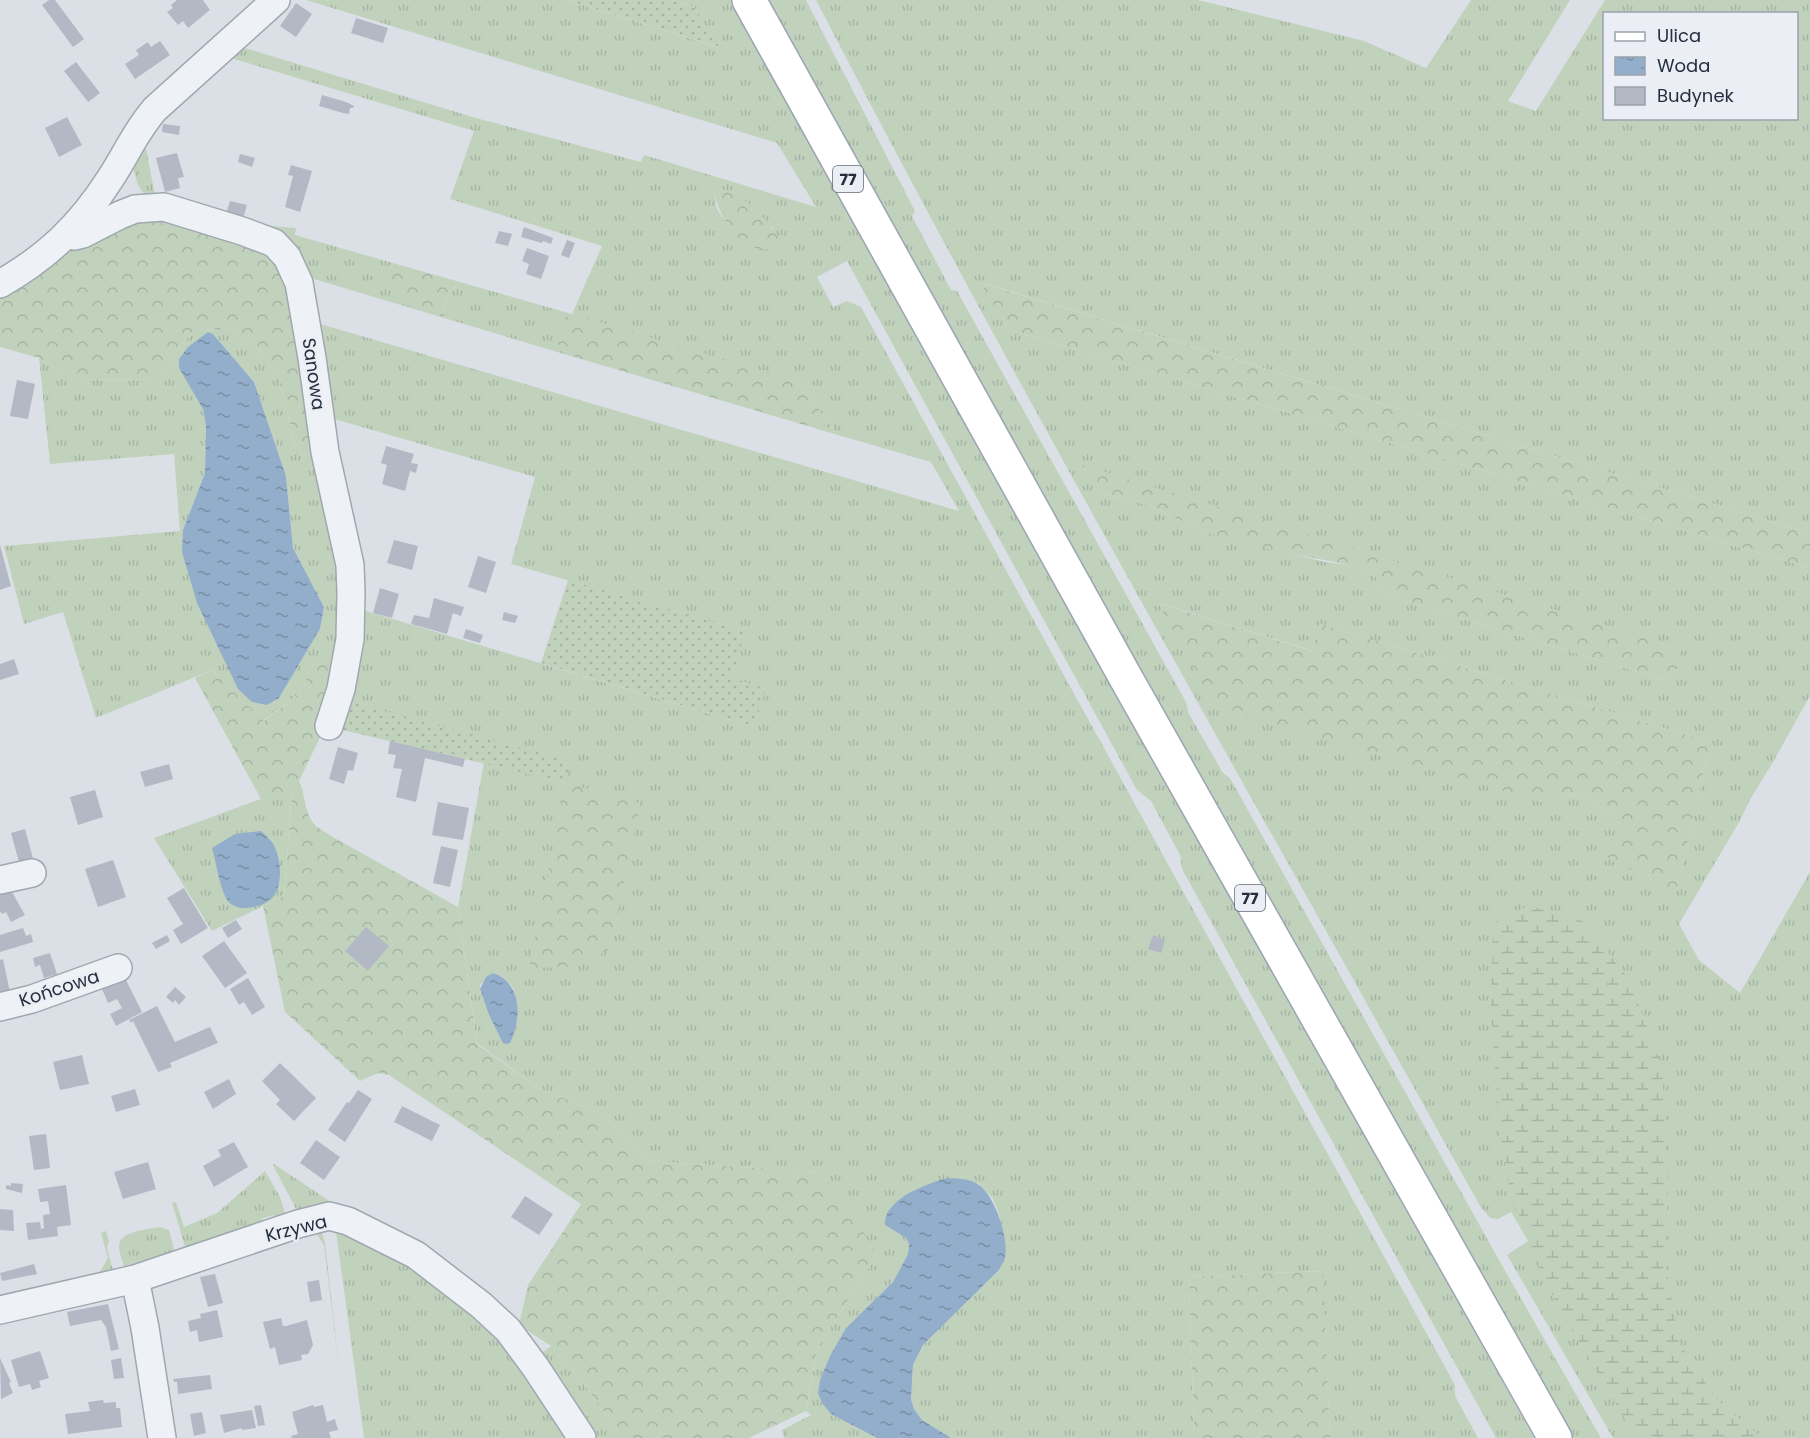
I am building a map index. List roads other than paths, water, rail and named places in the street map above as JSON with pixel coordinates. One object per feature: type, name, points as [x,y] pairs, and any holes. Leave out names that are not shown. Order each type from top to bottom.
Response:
[{"type":"main road","name":"77","points":[[749,0],[1121,670],[1555,1438]]},
{"type":"street","name":"Sanowa","points":[[0,284],[30,267],[68,234],[102,191],[138,130],[155,109],[276,0]]},
{"type":"street","name":"Sanowa","points":[[68,234],[75,236],[83,234],[135,209],[164,207],[274,243],[287,257],[299,283],[325,452],[350,565],[350,639],[341,689],[329,726]]},
{"type":"street","points":[[0,880],[32,873]]},
{"type":"street","name":"Końcowa","points":[[0,1007],[32,999],[118,968]]},
{"type":"street","name":"Krzywa","points":[[0,1310],[135,1280],[298,1224],[328,1216],[348,1221],[416,1255],[495,1318],[508,1330],[536,1368],[582,1438]]},
{"type":"street","points":[[135,1280],[162,1438]]},
{"type":"water","points":[[208,332],[213,334],[254,382],[286,476],[293,548],[324,607],[320,629],[279,698],[267,705],[252,702],[238,689],[197,603],[182,552],[183,530],[205,473],[206,426],[203,409],[179,368],[179,359],[188,347]]},
{"type":"water","points":[[261,831],[271,841],[277,853],[280,869],[279,884],[273,897],[263,904],[250,908],[232,905],[225,896],[220,883],[212,848],[235,834]]},
{"type":"water","points":[[493,973],[510,984],[517,1002],[518,1013],[514,1033],[510,1043],[506,1044],[503,1043],[489,1015],[480,989],[486,977]]},
{"type":"water","points":[[948,1178],[972,1181],[985,1190],[1003,1229],[1005,1259],[999,1270],[923,1345],[913,1365],[911,1399],[914,1409],[922,1420],[951,1438],[877,1438],[831,1414],[822,1403],[818,1393],[820,1380],[846,1328],[893,1282],[908,1254],[909,1244],[906,1238],[885,1225],[886,1216],[891,1207],[919,1188]]}]
